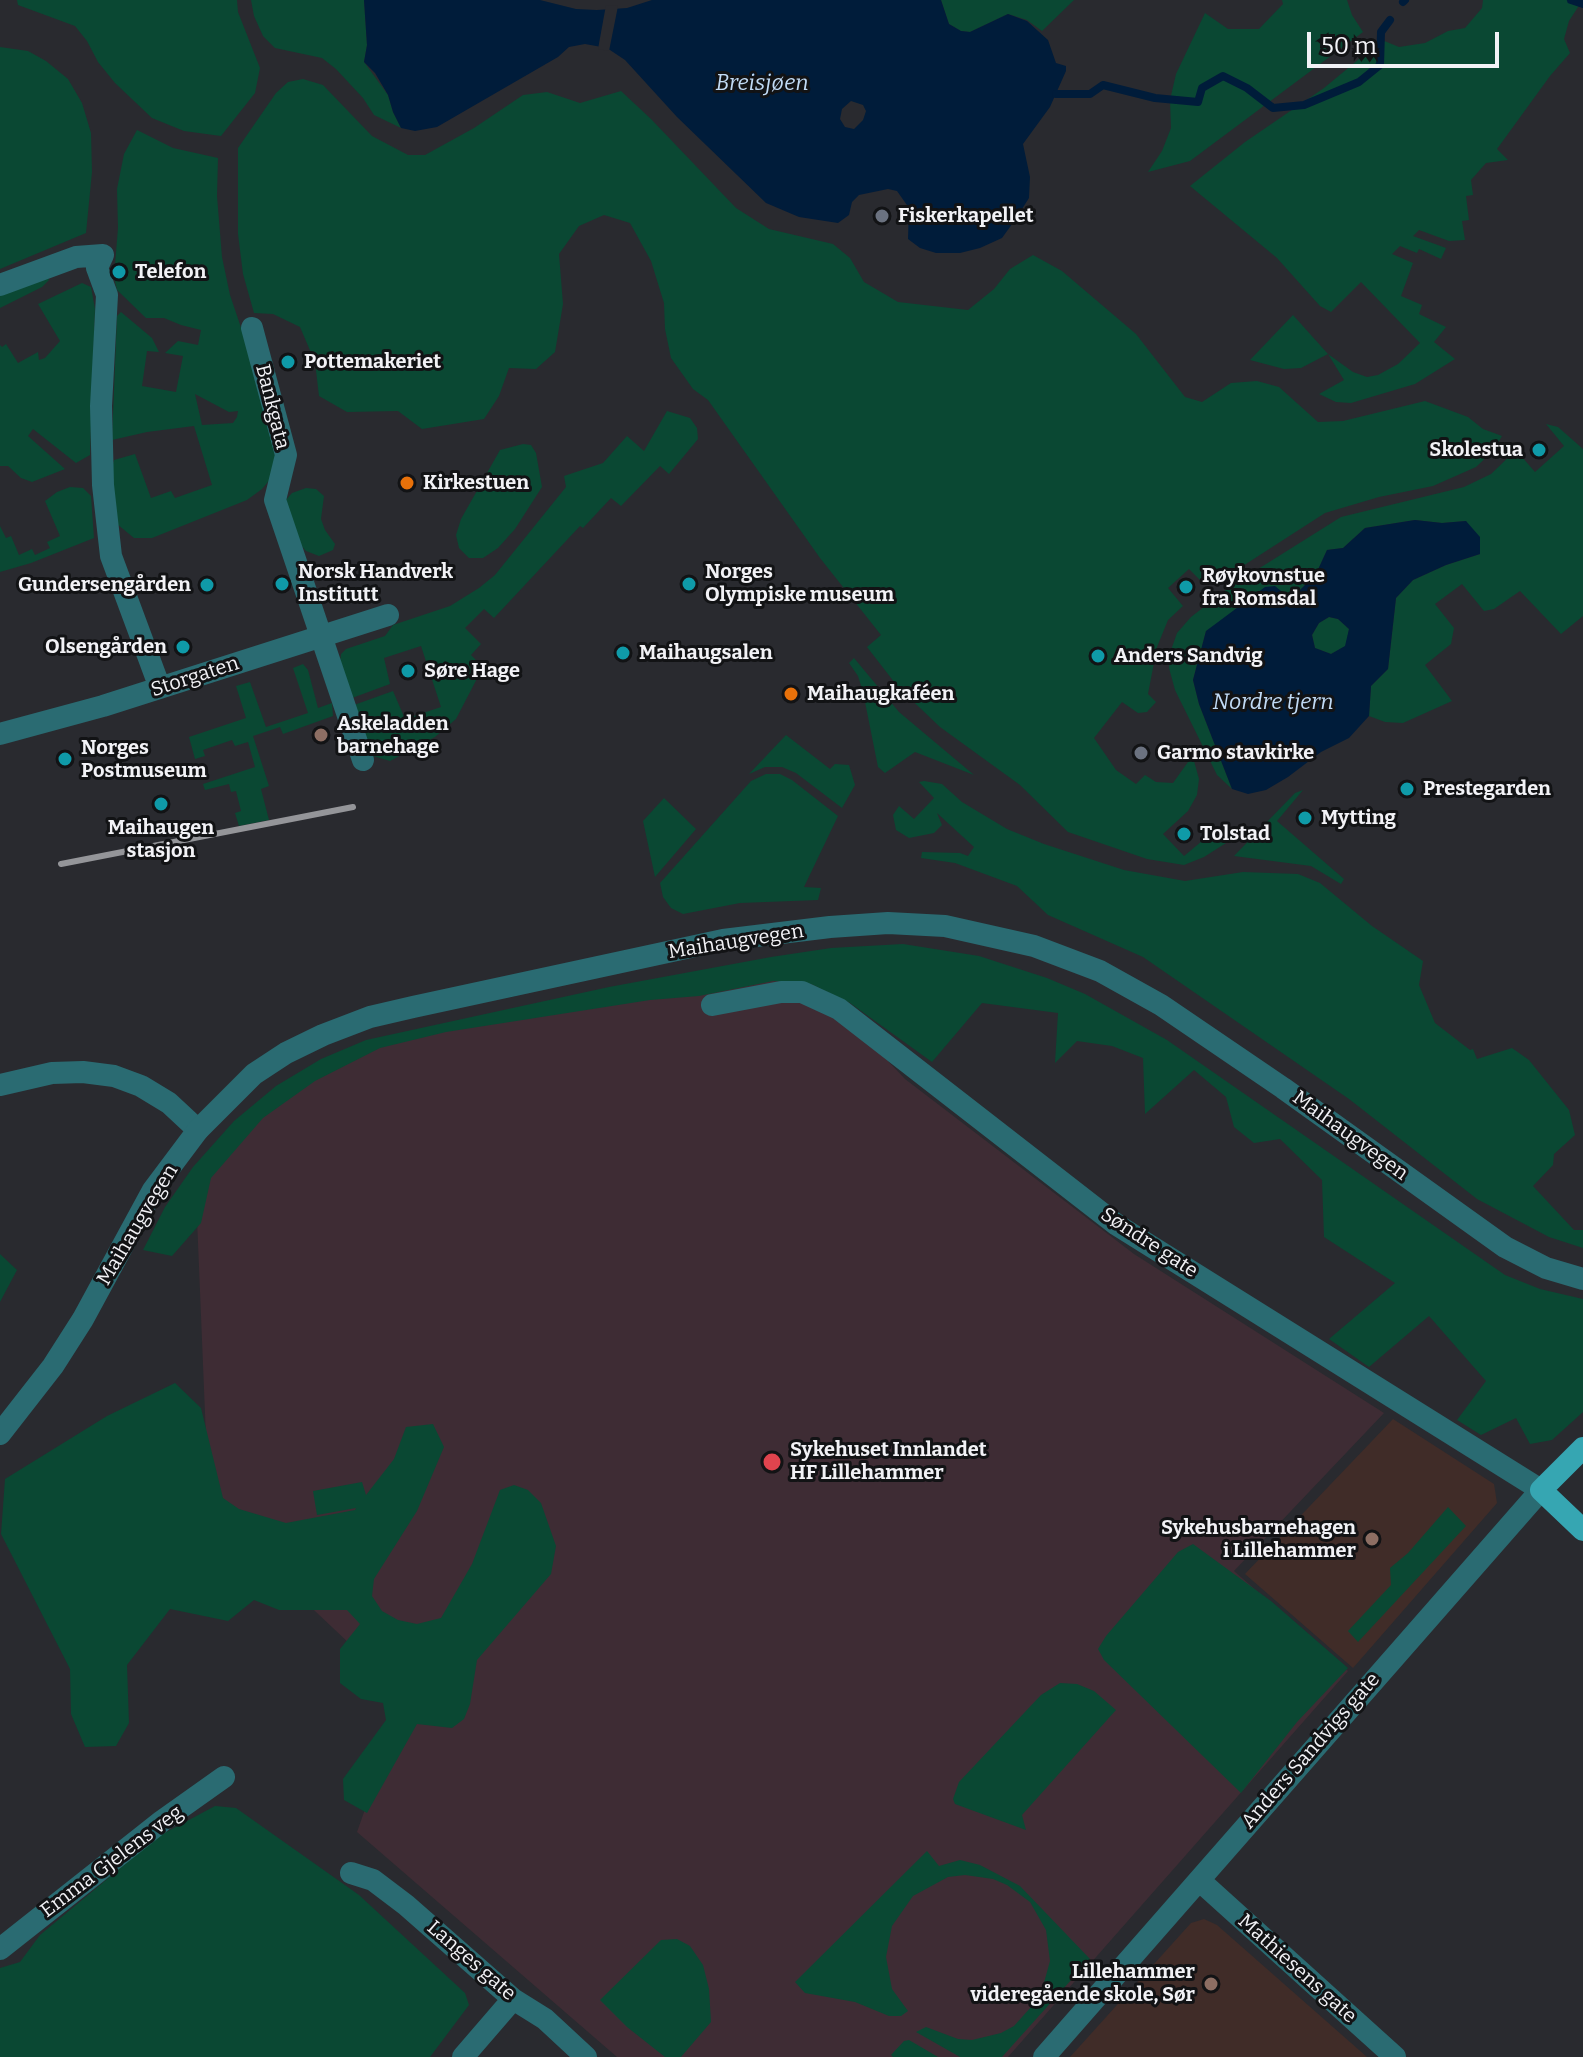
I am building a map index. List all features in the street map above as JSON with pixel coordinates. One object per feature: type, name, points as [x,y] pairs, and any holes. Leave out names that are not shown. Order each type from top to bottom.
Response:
[{"type":"main road","name":"Anders Sandvigs gate","points":[[1541,1490],[1583,1448]]},
{"type":"main road","name":"Søndre gate","points":[[1541,1490],[1583,1530]]},
{"type":"street","points":[[0,285],[76,257],[103,255],[97,268],[107,295],[101,406],[102,472],[111,556],[160,688]]},
{"type":"street","name":"Bankgata","points":[[252,328],[286,455],[275,500],[363,760]]},
{"type":"street","name":"Storgaten","points":[[0,734],[160,688],[388,615]]},
{"type":"street","name":"Maihaugvegen","points":[[0,1434],[53,1366],[83,1319],[153,1190],[198,1130],[254,1074],[286,1053],[370,1017],[723,940],[845,926],[888,923],[945,926],[1034,946],[1100,971],[1161,1005],[1283,1088],[1505,1247],[1546,1268],[1583,1279]]},
{"type":"street","name":"Søndre gate","points":[[712,1005],[781,992],[802,992],[839,1009],[1117,1225],[1541,1490]]},
{"type":"street","points":[[0,1085],[52,1073],[83,1072],[114,1076],[141,1086],[169,1103],[198,1130]]},
{"type":"street","name":"Anders Sandvigs gate","points":[[1044,2057],[1541,1490]]},
{"type":"street","name":"Emma Gjelens veg","points":[[0,1949],[224,1777]]},
{"type":"street","name":"Langes gate","points":[[351,1873],[373,1880],[406,1905],[513,1999],[545,2019],[586,2057]]},
{"type":"street","name":"Mathiesens gate","points":[[1199,1880],[1395,2057]]},
{"type":"street","points":[[463,2057],[513,1999]]},
{"type":"shaded area","name":"Sykehuset Innlandet HF Lillehammer","points":[[797,965],[905,1079],[1134,1254],[1384,1413],[1234,1571],[1348,1671],[1008,2057],[617,2057],[357,1832],[405,1696],[209,1511],[196,1194],[261,1110],[335,1061],[409,1035]]},
{"type":"shaded area","name":"Sykehusbarnehagen i Lillehammer","points":[[1393,1419],[1494,1484],[1497,1503],[1353,1668],[1245,1574]]},
{"type":"shaded area","name":"Lillehammer videregående skole, Sør","points":[[1204,1919],[1217,1925],[1367,2057],[1070,2057],[1191,1923]]},
{"type":"green space","points":[[17,0],[237,0],[238,12],[260,68],[255,93],[221,136],[184,131],[152,118],[115,83],[75,26],[18,5]]},
{"type":"green space","points":[[251,0],[364,0],[367,45],[364,62],[388,95],[401,128],[374,115],[363,98],[322,58],[275,48],[263,36]]},
{"type":"green space","points":[[941,0],[1074,0],[1042,31],[1027,20],[1008,14],[970,32],[949,24]]},
{"type":"green space","points":[[1282,0],[1347,0],[1363,32],[1190,161],[1148,172],[1162,151],[1171,128],[1170,100],[1176,74],[1205,13],[1228,29],[1259,29],[1283,4]]},
{"type":"green space","points":[[1483,0],[1579,0],[1564,39],[1570,53],[1497,149],[1508,160],[1486,163],[1471,180],[1473,195],[1466,196],[1469,220],[1462,221],[1465,240],[1449,241],[1419,230],[1413,236],[1446,248],[1441,259],[1419,249],[1417,253],[1400,246],[1392,254],[1413,263],[1401,296],[1422,305],[1419,314],[1446,327],[1434,342],[1455,359],[1415,384],[1351,403],[1336,402],[1319,394],[1344,380],[1328,354],[1353,372],[1367,377],[1378,375],[1398,364],[1420,343],[1361,282],[1331,312],[1320,306],[1277,258],[1190,186],[1245,142],[1324,88],[1382,40],[1399,47],[1425,43],[1448,31],[1465,28],[1482,8]]},
{"type":"green space","points":[[0,47],[28,51],[68,79],[82,103],[91,133],[92,172],[86,233],[0,269]]},
{"type":"green space","points":[[303,79],[323,85],[372,136],[408,155],[425,155],[474,128],[523,95],[547,92],[580,103],[621,91],[736,208],[769,229],[833,244],[850,258],[864,282],[898,302],[968,310],[994,289],[1010,269],[1033,255],[1062,271],[1136,334],[1185,397],[1202,402],[1231,383],[1257,381],[1279,387],[1318,422],[1343,421],[1425,401],[1468,417],[1483,429],[1502,436],[1493,451],[1476,467],[1433,486],[1379,497],[1325,513],[1218,582],[1205,585],[1189,569],[1168,588],[1183,606],[1168,620],[1157,647],[1148,694],[1156,702],[1147,712],[1138,713],[1122,702],[1094,738],[1116,770],[1136,784],[1145,775],[1156,782],[1173,783],[1188,762],[1186,747],[1199,779],[1197,795],[1188,811],[1163,834],[1184,856],[1219,827],[1230,830],[1230,835],[1226,843],[1184,865],[1147,859],[1068,832],[1020,785],[940,727],[898,687],[867,647],[881,635],[820,558],[708,400],[693,389],[671,358],[664,303],[651,261],[630,223],[604,215],[579,226],[559,254],[563,304],[555,352],[536,369],[509,368],[499,396],[484,419],[422,429],[398,411],[347,412],[319,396],[315,362],[300,327],[273,314],[254,313],[243,274],[238,234],[238,148],[276,93],[288,82]]},
{"type":"green space","points":[[137,130],[173,148],[218,158],[217,196],[222,257],[230,295],[255,369],[276,460],[272,477],[247,500],[152,538],[134,538],[117,524],[110,475],[114,460],[135,454],[151,498],[171,491],[175,498],[212,485],[194,426],[112,440],[117,316],[121,312],[152,338],[159,352],[147,351],[142,386],[176,392],[183,356],[165,353],[178,341],[198,345],[201,330],[164,318],[146,318],[117,290],[114,277],[117,189],[124,154]],"holes":[[[195,394],[229,412],[238,411],[233,423],[202,425]]]},
{"type":"green space","points":[[47,276],[49,280],[42,287],[0,308],[0,291]]},
{"type":"green space","points":[[82,283],[91,287],[95,309],[90,455],[76,463],[33,429],[28,436],[65,469],[32,482],[21,478],[8,466],[0,466],[0,345],[6,344],[18,363],[38,352],[39,360],[45,358],[60,341],[38,304]]},
{"type":"green space","points":[[1293,315],[1328,354],[1301,368],[1284,369],[1250,360]]},
{"type":"green space","points":[[667,411],[690,418],[697,428],[698,439],[669,474],[660,466],[621,506],[611,498],[583,528],[580,526],[494,618],[484,609],[465,628],[481,644],[471,655],[483,667],[456,719],[435,737],[390,761],[373,756],[354,705],[393,691],[405,719],[441,707],[421,646],[384,658],[390,684],[352,698],[340,661],[341,654],[346,649],[385,636],[393,625],[450,606],[479,588],[495,575],[566,487],[564,476],[603,463],[627,436],[644,451]]},
{"type":"green space","points":[[1546,424],[1558,427],[1583,449],[1583,616],[1561,634],[1520,591],[1494,609],[1484,611],[1462,584],[1435,604],[1454,628],[1451,644],[1425,665],[1452,701],[1403,723],[1385,722],[1369,716],[1371,686],[1388,669],[1396,598],[1413,580],[1480,554],[1466,521],[1442,523],[1415,520],[1365,528],[1343,548],[1327,550],[1316,574],[1299,591],[1289,597],[1275,587],[1206,631],[1193,680],[1199,704],[1232,789],[1217,775],[1175,690],[1169,668],[1177,633],[1191,617],[1231,586],[1341,517],[1464,487],[1491,474],[1516,450],[1535,472],[1564,446]]},
{"type":"green space","points":[[531,445],[536,453],[542,487],[515,529],[498,548],[483,558],[469,558],[459,548],[456,535],[461,519],[500,450]]},
{"type":"green space","points":[[70,487],[83,488],[91,496],[94,538],[0,572],[0,526],[6,538],[11,536],[19,555],[32,549],[35,555],[50,548],[47,542],[60,536],[45,501]]},
{"type":"green space","points":[[306,488],[316,489],[324,496],[321,519],[335,544],[333,550],[319,556],[306,551],[296,540],[284,502],[292,493]]},
{"type":"green space","points":[[1329,617],[1338,619],[1349,629],[1346,646],[1331,654],[1315,648],[1312,635],[1319,623]]},
{"type":"green space","points":[[854,658],[899,712],[974,775],[915,752],[885,773],[878,767],[863,692],[858,676],[849,663]]},
{"type":"green space","points":[[303,664],[308,670],[318,708],[332,703],[333,716],[283,734],[280,727],[253,736],[269,786],[261,789],[269,820],[239,826],[235,813],[241,811],[236,791],[231,792],[229,784],[205,790],[203,784],[255,767],[248,742],[235,746],[232,740],[203,750],[205,756],[195,759],[189,737],[246,718],[236,686],[250,682],[266,727],[308,713],[293,668]]},
{"type":"green space","points":[[786,735],[830,769],[835,764],[849,765],[855,785],[842,808],[796,773],[782,767],[765,767],[749,774]]},
{"type":"green space","points":[[766,774],[780,774],[792,780],[838,816],[804,887],[821,888],[818,900],[740,903],[683,914],[671,908],[663,897],[660,883],[751,781]]},
{"type":"green space","points":[[919,782],[942,784],[962,802],[1007,829],[1124,870],[1185,881],[1243,872],[1298,874],[1320,883],[1372,926],[1423,961],[1419,985],[1435,1023],[1470,1050],[1473,1049],[1477,1059],[1512,1048],[1529,1060],[1569,1110],[1575,1135],[1554,1154],[1553,1165],[1533,1186],[1574,1230],[1583,1230],[1583,1248],[1549,1237],[1477,1199],[1349,1099],[1143,957],[1048,915],[1017,886],[955,863],[921,858],[922,852],[968,856],[974,847],[937,813],[942,825],[934,833],[909,838],[896,830],[893,815],[899,806],[914,819],[934,798]]},
{"type":"green space","points":[[1303,790],[1277,821],[1344,879],[1341,884],[1311,866],[1234,856],[1295,793]]},
{"type":"green space","points":[[664,798],[696,829],[655,877],[643,821]]},
{"type":"green space","points":[[903,944],[979,956],[1085,994],[1167,1040],[1505,1275],[1540,1289],[1583,1299],[1583,1412],[1552,1440],[1530,1444],[1516,1418],[1481,1435],[1457,1420],[1486,1381],[1429,1316],[1369,1367],[1329,1339],[1395,1283],[1324,1237],[1322,1180],[1280,1139],[1254,1143],[1234,1127],[1226,1097],[1194,1070],[1145,1114],[1143,1058],[1112,1046],[1077,1041],[1055,1063],[1058,1013],[982,1003],[932,1062],[850,1003],[811,984],[773,981],[699,996],[650,1000],[446,1032],[380,1048],[315,1081],[263,1118],[211,1178],[201,1223],[172,1256],[143,1250],[165,1207],[193,1167],[234,1121],[276,1086],[321,1059],[366,1040],[609,987],[771,957],[831,948]]},
{"type":"green space","points":[[0,1254],[17,1270],[0,1302]]},
{"type":"green space","points":[[175,1383],[201,1408],[223,1498],[239,1509],[286,1523],[355,1510],[317,1515],[313,1491],[362,1482],[366,1495],[394,1459],[406,1427],[433,1424],[444,1447],[417,1511],[374,1579],[372,1596],[382,1611],[398,1620],[417,1624],[441,1618],[472,1564],[500,1490],[514,1485],[528,1490],[541,1503],[556,1546],[551,1574],[477,1660],[470,1704],[464,1719],[452,1728],[417,1724],[367,1813],[344,1800],[343,1779],[386,1720],[383,1703],[361,1699],[340,1683],[340,1649],[360,1624],[347,1610],[279,1610],[254,1600],[228,1621],[170,1609],[127,1665],[129,1723],[116,1746],[85,1747],[71,1714],[70,1669],[1,1534],[5,1479],[107,1416]]},
{"type":"green space","points":[[1448,1507],[1466,1526],[1358,1642],[1348,1631],[1391,1585],[1390,1568],[1408,1553]]},
{"type":"green space","points":[[1193,1544],[1271,1601],[1348,1668],[1297,1722],[1241,1793],[1104,1660],[1098,1649],[1178,1552]]},
{"type":"green space","points":[[1060,1683],[1077,1684],[1094,1691],[1116,1710],[1022,1815],[1026,1830],[955,1804],[953,1799],[959,1782],[1041,1695]]},
{"type":"green space","points":[[215,1806],[236,1808],[359,1895],[465,1993],[469,2005],[430,2057],[0,2057],[0,1968],[20,1962],[40,1935],[159,1836]]},
{"type":"green space","points":[[927,1851],[939,1866],[960,1860],[980,1865],[1020,1886],[1090,1959],[1002,2057],[960,2057],[916,2032],[926,2027],[958,2039],[972,2040],[1001,2033],[1014,2026],[1040,1997],[1050,1961],[1046,1930],[1030,1902],[993,1879],[965,1875],[948,1877],[913,1896],[892,1926],[886,1957],[892,1989],[908,2011],[901,2016],[889,2016],[855,2002],[805,1993],[795,1982]]},
{"type":"green space","points":[[677,1939],[690,1946],[703,1965],[709,1989],[711,2022],[681,2057],[665,2057],[627,2027],[600,2000],[661,1940]]},
{"type":"green space","points":[[909,2040],[938,2057],[891,2055],[904,2041]]},
{"type":"water","name":"Breisjøen","points":[[364,0],[540,0],[576,9],[597,10],[627,8],[652,0],[941,0],[949,24],[961,31],[970,32],[1008,14],[1027,21],[1048,40],[1056,63],[1066,66],[1066,71],[1050,107],[1023,144],[1030,177],[1029,198],[1015,220],[1002,238],[980,248],[960,253],[936,253],[920,248],[908,239],[909,208],[897,191],[888,189],[859,195],[852,202],[849,215],[838,223],[799,217],[766,203],[677,117],[625,60],[607,48],[585,44],[569,47],[558,57],[437,127],[415,131],[401,128],[388,95],[375,73],[364,62],[367,45]],"holes":[[[851,101],[863,105],[866,111],[863,120],[854,129],[845,127],[840,119],[842,109]]]},
{"type":"water","name":"Nordre tjern","points":[[1415,520],[1442,523],[1466,521],[1480,537],[1480,554],[1413,580],[1396,598],[1388,669],[1371,686],[1369,716],[1349,738],[1321,752],[1266,790],[1248,794],[1232,789],[1199,704],[1193,680],[1206,631],[1265,587],[1275,586],[1288,597],[1299,591],[1316,574],[1327,550],[1343,548],[1365,528]],"holes":[[[1329,617],[1338,619],[1349,629],[1345,646],[1331,654],[1315,648],[1312,635],[1319,623]]]},
{"type":"pier","points":[[606,5],[618,6],[609,51],[598,49]]},
{"type":"waterway","points":[[1571,0],[1583,4]]},
{"type":"waterway","points":[[1056,94],[1090,94],[1103,85],[1155,98],[1198,102],[1202,88],[1223,76],[1247,88],[1273,108],[1304,105],[1359,82],[1380,65],[1381,32],[1390,20]]},
{"type":"railway","points":[[61,864],[353,807]]},
{"type":"place","name":"Fiskerkapellet","points":[[882,216]]},
{"type":"place","name":"Telefon","points":[[119,272]]},
{"type":"place","name":"Pottemakeriet","points":[[288,362]]},
{"type":"place","name":"Skolestua","points":[[1539,450]]},
{"type":"place","name":"Kirkestuen","points":[[407,483]]},
{"type":"place","name":"Norsk Handverk Institutt","points":[[282,584]]},
{"type":"place","name":"Norges Olympiske museum","points":[[689,584]]},
{"type":"place","name":"Gundersengården","points":[[207,585]]},
{"type":"place","name":"Røykovnstue fra Romsdal","points":[[1186,587]]},
{"type":"place","name":"Olsengården","points":[[183,647]]},
{"type":"place","name":"Maihaugsalen","points":[[623,653]]},
{"type":"place","name":"Anders Sandvig","points":[[1098,656]]},
{"type":"place","name":"Søre Hage","points":[[408,671]]},
{"type":"place","name":"Maihaugkaféen","points":[[791,694]]},
{"type":"place","name":"Askeladden barnehage","points":[[321,735]]},
{"type":"place","name":"Garmo stavkirke","points":[[1141,753]]},
{"type":"place","name":"Norges Postmuseum","points":[[65,759]]},
{"type":"place","name":"Prestegarden","points":[[1407,789]]},
{"type":"place","name":"Maihaugen stasjon","points":[[161,804]]},
{"type":"place","name":"Mytting","points":[[1305,818]]},
{"type":"place","name":"Tolstad","points":[[1184,834]]},
{"type":"place","name":"Sykehuset Innlandet HF Lillehammer","points":[[772,1462]]},
{"type":"place","name":"Sykehusbarnehagen i Lillehammer","points":[[1372,1539]]},
{"type":"place","name":"Lillehammer videregående skole, Sør","points":[[1211,1984]]}]
